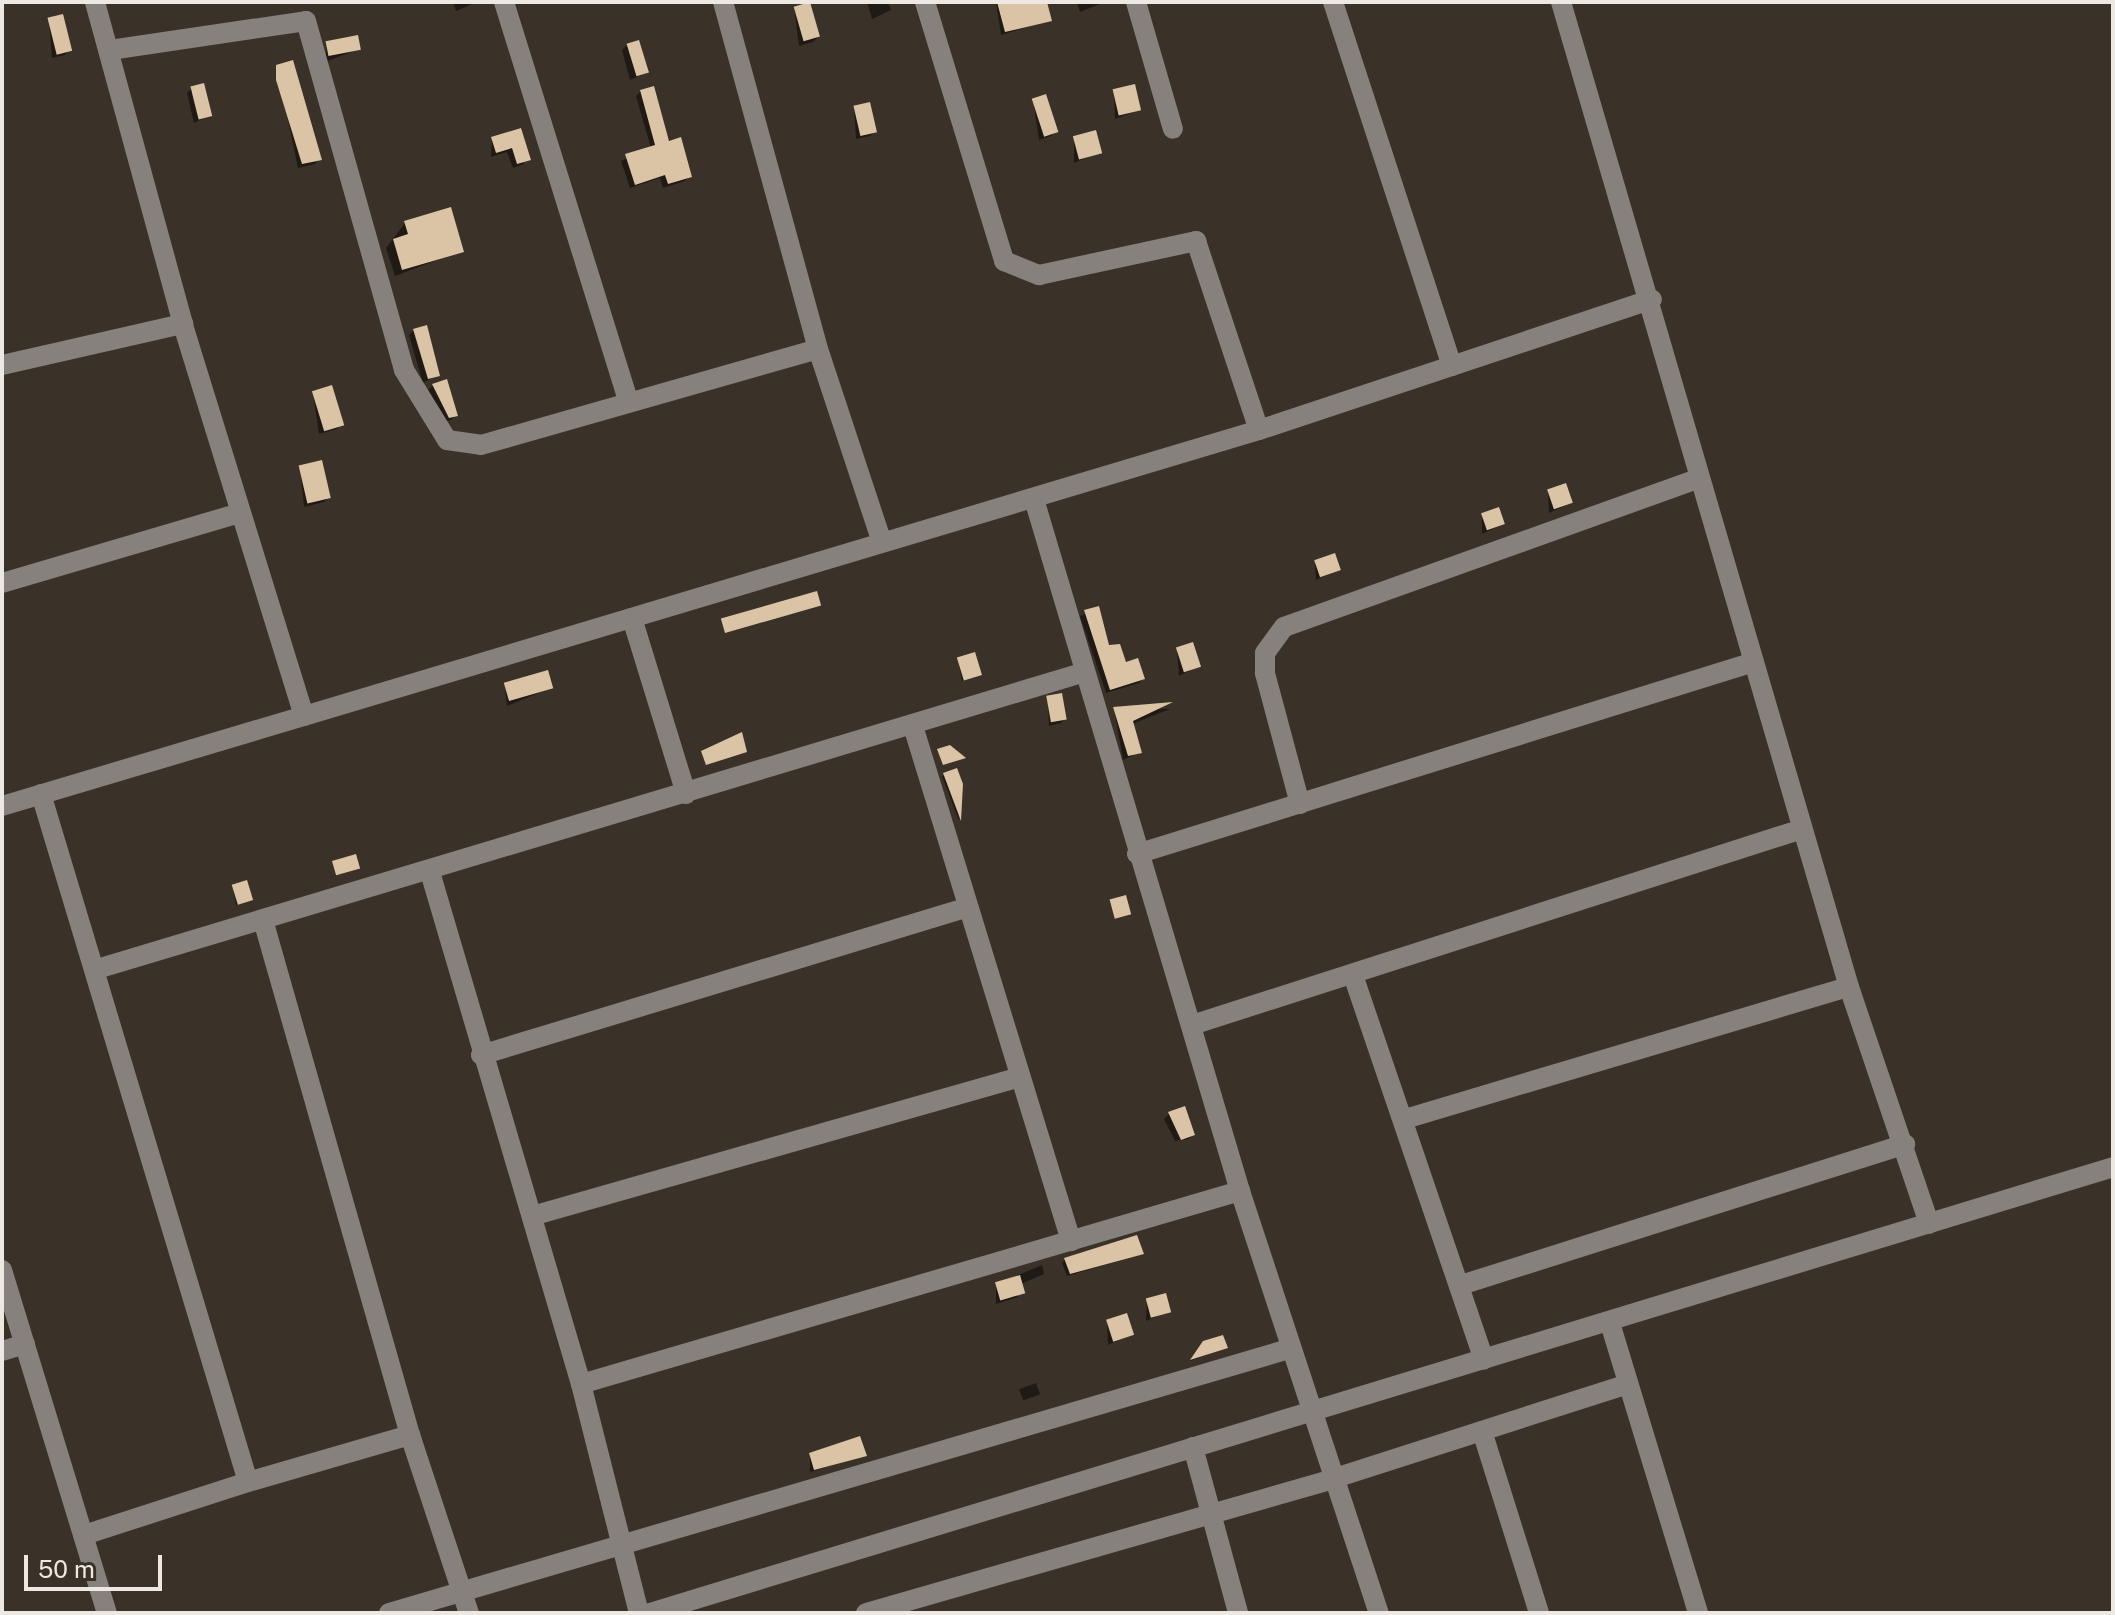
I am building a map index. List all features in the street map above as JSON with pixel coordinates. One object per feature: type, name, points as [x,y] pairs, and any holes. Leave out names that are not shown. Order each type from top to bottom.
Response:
[{"type":"street","points":[[95,2],[183,324],[304,716]]},
{"type":"street","points":[[504,2],[628,401]]},
{"type":"street","points":[[723,2],[818,349],[882,542]]},
{"type":"street","points":[[925,2],[1004,261],[1039,275],[1196,241],[1259,430]]},
{"type":"street","points":[[1136,2],[1173,129]]},
{"type":"street","points":[[1333,2],[1452,366]]},
{"type":"street","points":[[1561,2],[1652,299],[1698,479],[1849,987],[1905,1144],[1929,1224]]},
{"type":"street","points":[[110,50],[306,21],[404,370],[436,430],[458,445],[481,445],[818,349]]},
{"type":"street","points":[[2,806],[1259,430],[1652,299]]},
{"type":"street","points":[[2,365],[183,324]]},
{"type":"street","points":[[1300,804],[1265,673],[1265,653],[1284,627],[1698,479]]},
{"type":"street","points":[[1034,499],[1082,673],[1192,1025],[1240,1191],[1309,1413],[1379,1613]]},
{"type":"street","points":[[2,583],[240,513]]},
{"type":"street","points":[[632,618],[686,794]]},
{"type":"street","points":[[1137,854],[1754,662]]},
{"type":"street","points":[[97,969],[430,872],[1082,673]]},
{"type":"street","points":[[913,726],[965,908],[1071,1241]]},
{"type":"street","points":[[41,794],[97,969],[248,1482]]},
{"type":"street","points":[[1192,1025],[1354,978],[1802,829]]},
{"type":"street","points":[[430,872],[481,1055],[581,1384],[639,1613]]},
{"type":"street","points":[[481,1055],[965,908]]},
{"type":"street","points":[[263,920],[410,1435],[458,1592],[469,1613]]},
{"type":"street","points":[[1354,978],[1405,1119],[1484,1359]]},
{"type":"street","points":[[1405,1119],[1849,987]]},
{"type":"street","points":[[532,1216],[1020,1077]]},
{"type":"street","points":[[1461,1285],[1905,1144]]},
{"type":"street","points":[[650,1613],[1610,1323],[2113,1167]]},
{"type":"street","points":[[581,1384],[1240,1191]]},
{"type":"street","points":[[2,1270],[87,1534],[107,1613]]},
{"type":"street","points":[[1610,1323],[1698,1613]]},
{"type":"street","points":[[2,1351],[25,1344]]},
{"type":"street","points":[[389,1613],[1289,1349]]},
{"type":"street","points":[[866,1613],[1213,1515],[1628,1384]]},
{"type":"street","points":[[1482,1431],[1539,1613]]},
{"type":"street","points":[[87,1534],[248,1482],[410,1435]]},
{"type":"street","points":[[1193,1447],[1238,1613]]},
{"type":"building","points":[[810,2],[820,37],[804,41],[794,7]]},
{"type":"building","points":[[997,2],[1047,2],[1052,21],[1005,32]]},
{"type":"building","points":[[63,14],[72,51],[57,55],[47,18]]},
{"type":"building","points":[[358,35],[361,50],[328,56],[326,41]]},
{"type":"building","points":[[639,40],[649,73],[637,76],[627,44]]},
{"type":"building","points":[[293,60],[322,160],[302,164],[276,80],[276,65]]},
{"type":"building","points":[[204,83],[212,116],[199,119],[190,86]]},
{"type":"building","points":[[1135,84],[1141,110],[1119,115],[1113,89]]},
{"type":"building","points":[[654,86],[669,141],[681,137],[692,177],[668,184],[665,175],[635,185],[625,154],[655,145],[640,90]]},
{"type":"building","points":[[1046,94],[1058,132],[1044,137],[1032,99]]},
{"type":"building","points":[[870,102],[877,132],[860,136],[853,106]]},
{"type":"building","points":[[521,128],[531,160],[517,164],[512,148],[496,153],[491,137]]},
{"type":"building","points":[[1096,130],[1102,153],[1079,159],[1073,136]]},
{"type":"building","points":[[451,207],[464,252],[402,270],[393,239],[408,234],[404,221]]},
{"type":"building","points":[[427,325],[440,376],[428,379],[413,329]]},
{"type":"building","points":[[447,379],[458,416],[449,418],[432,384]]},
{"type":"building","points":[[332,385],[344,425],[324,431],[312,391]]},
{"type":"building","points":[[322,460],[331,498],[307,503],[299,465]]},
{"type":"building","points":[[1566,483],[1573,503],[1554,509],[1547,490]]},
{"type":"building","points":[[1499,507],[1505,524],[1487,530],[1481,513]]},
{"type":"building","points":[[1335,553],[1341,570],[1320,577],[1314,560]]},
{"type":"building","points":[[817,591],[821,605],[725,633],[721,619]]},
{"type":"building","points":[[1099,606],[1109,645],[1120,644],[1126,662],[1138,658],[1145,679],[1110,690],[1084,610]]},
{"type":"building","points":[[1193,642],[1201,667],[1184,672],[1176,648]]},
{"type":"building","points":[[975,652],[982,675],[964,681],[957,658]]},
{"type":"building","points":[[548,670],[553,688],[509,701],[504,683]]},
{"type":"building","points":[[1062,693],[1067,720],[1051,722],[1046,696]]},
{"type":"building","points":[[1173,702],[1133,721],[1142,753],[1128,756],[1113,707]]},
{"type":"building","points":[[742,732],[747,752],[706,765],[701,751]]},
{"type":"building","points":[[950,745],[966,758],[943,765],[937,749]]},
{"type":"building","points":[[957,768],[963,784],[961,821],[943,773]]},
{"type":"building","points":[[356,854],[360,868],[336,875],[332,861]]},
{"type":"building","points":[[247,880],[253,900],[238,905],[232,885]]},
{"type":"building","points":[[1126,895],[1131,914],[1115,919],[1110,899]]},
{"type":"building","points":[[1185,1106],[1195,1135],[1181,1140],[1168,1112]]},
{"type":"building","points":[[1137,1235],[1144,1254],[1070,1274],[1064,1258]]},
{"type":"building","points":[[1020,1275],[1025,1293],[1000,1300],[995,1282]]},
{"type":"building","points":[[1166,1293],[1171,1312],[1151,1318],[1146,1298]]},
{"type":"building","points":[[1127,1313],[1134,1335],[1113,1342],[1106,1320]]},
{"type":"building","points":[[1223,1335],[1228,1348],[1190,1360],[1203,1341]]},
{"type":"building","points":[[860,1436],[867,1456],[814,1470],[809,1453]]}]
